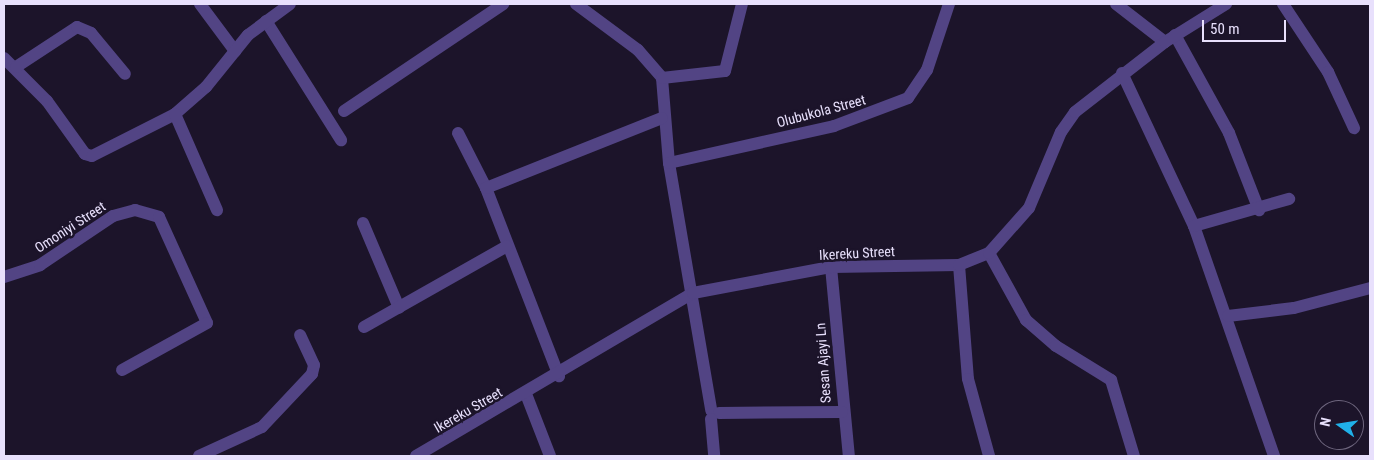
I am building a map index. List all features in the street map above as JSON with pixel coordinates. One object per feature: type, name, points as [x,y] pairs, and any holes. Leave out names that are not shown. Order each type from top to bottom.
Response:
[{"type":"street","points":[[200,4],[235,52]]},
{"type":"street","points":[[4,58],[16,67],[89,155],[176,114],[266,21],[290,4]]},
{"type":"street","points":[[344,111],[503,4]]},
{"type":"street","points":[[576,4],[596,22],[649,60],[662,78],[662,118],[668,163],[694,293],[714,414],[714,456]]},
{"type":"street","points":[[662,78],[725,71],[742,4]]},
{"type":"street","name":"Olubukola Street","points":[[668,163],[834,126],[908,98],[927,70],[949,4]]},
{"type":"street","points":[[1116,4],[1170,39],[1229,133],[1259,210]]},
{"type":"street","name":"Ikereku Street","points":[[416,456],[559,376],[694,293],[831,268],[959,265],[989,253],[1030,208],[1067,120],[1122,73],[1170,39],[1226,4]]},
{"type":"street","points":[[1283,4],[1328,72],[1354,128]]},
{"type":"street","points":[[266,21],[341,140]]},
{"type":"street","points":[[16,67],[82,28],[125,74]]},
{"type":"street","points":[[1122,73],[1194,226],[1228,316],[1274,456]]},
{"type":"street","points":[[176,114],[218,210]]},
{"type":"street","points":[[486,188],[662,118]]},
{"type":"street","points":[[458,133],[486,188],[559,376]]},
{"type":"street","points":[[1194,226],[1259,210],[1289,199]]},
{"type":"street","name":"Omoniyi Street","points":[[4,277],[40,265],[99,223],[135,210],[159,218],[179,266],[208,319],[205,326],[122,370]]},
{"type":"street","points":[[363,223],[399,308]]},
{"type":"street","points":[[364,327],[507,246]]},
{"type":"street","points":[[989,253],[1026,320],[1056,346],[1111,380],[1134,456]]},
{"type":"street","points":[[959,265],[968,379],[989,456]]},
{"type":"street","name":"Sesan Ajayi Ln","points":[[831,268],[842,412],[849,456]]},
{"type":"street","points":[[1228,316],[1294,308],[1370,288]]},
{"type":"street","points":[[199,456],[262,427],[312,374],[314,365],[300,335]]},
{"type":"street","points":[[526,394],[550,456]]},
{"type":"street","points":[[714,414],[842,412]]}]
